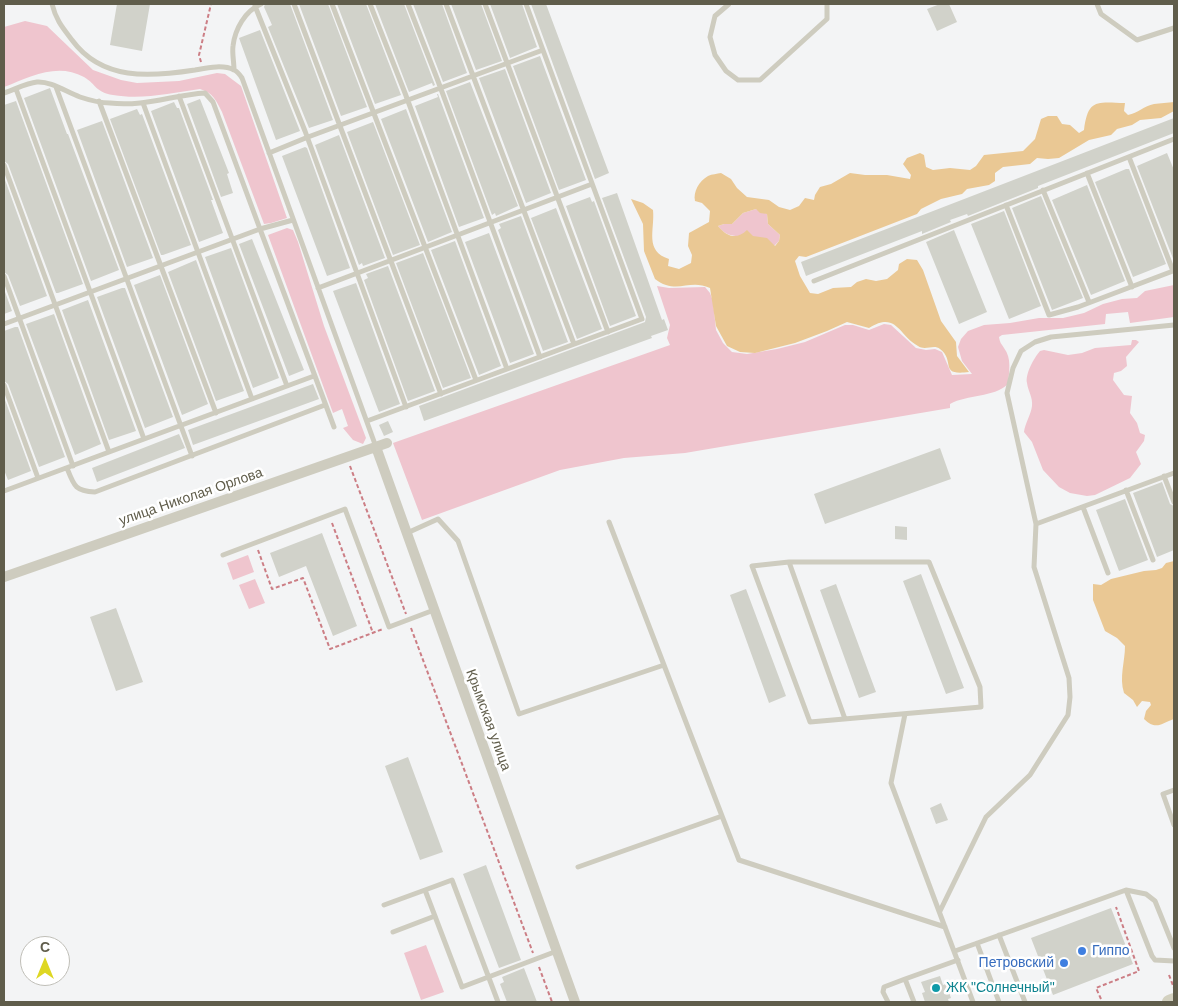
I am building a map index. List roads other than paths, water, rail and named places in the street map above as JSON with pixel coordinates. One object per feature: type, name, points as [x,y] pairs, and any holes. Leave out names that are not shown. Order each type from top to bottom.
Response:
[{"type":"street","name":"улица Николая Орлова","points":[[4,576],[387,443]]},
{"type":"street","name":"Крымская улица","points":[[376,447],[575,1002]]},
{"type":"street","points":[[1169,1002],[1174,1000]]},
{"type":"lane","points":[[52,4],[56,18],[81,52],[101,66],[136,74],[164,74],[204,68],[225,68],[234,70],[242,78],[376,447]]},
{"type":"lane","points":[[294,4],[441,394]]},
{"type":"lane","points":[[332,4],[476,380]]},
{"type":"lane","points":[[370,4],[507,369]]},
{"type":"lane","points":[[408,4],[540,357]]},
{"type":"lane","points":[[446,4],[574,344]]},
{"type":"lane","points":[[485,4],[608,332]]},
{"type":"lane","points":[[367,421],[642,319],[526,4]]},
{"type":"lane","points":[[728,4],[715,16],[710,37],[715,55],[726,71],[738,80],[760,80],[827,19],[828,5],[834,4]]},
{"type":"lane","points":[[1097,4],[1101,14],[1137,40],[1174,28]]},
{"type":"lane","points":[[234,70],[233,46],[238,27],[247,13],[258,5],[406,407]]},
{"type":"lane","points":[[269,153],[543,50]]},
{"type":"lane","points":[[4,93],[34,82],[44,82],[81,97],[108,103],[143,103],[205,93],[213,102],[334,427]]},
{"type":"lane","points":[[56,87],[192,456]]},
{"type":"lane","points":[[16,89],[144,439]]},
{"type":"lane","points":[[179,96],[287,386]]},
{"type":"lane","points":[[99,101],[216,413]]},
{"type":"lane","points":[[143,103],[252,399]]},
{"type":"lane","points":[[814,280],[1173,140],[1174,146]]},
{"type":"lane","points":[[1006,205],[1049,314],[1089,302],[1174,271],[1129,157]]},
{"type":"lane","points":[[4,165],[109,452]]},
{"type":"lane","points":[[1087,173],[1132,287]]},
{"type":"lane","points":[[318,288],[592,184]]},
{"type":"lane","points":[[1043,190],[1089,302]]},
{"type":"lane","points":[[4,324],[232,239],[293,220]]},
{"type":"lane","points":[[4,276],[73,466]]},
{"type":"lane","points":[[940,911],[986,818],[1030,775],[1068,715],[1070,697],[1069,678],[1034,566],[1036,524],[1007,393],[1013,368],[1021,351],[1035,342],[1050,338],[1174,325]]},
{"type":"lane","points":[[4,491],[314,376]]},
{"type":"lane","points":[[4,386],[38,478]]},
{"type":"lane","points":[[67,468],[74,484],[83,491],[95,492],[326,406]]},
{"type":"lane","points":[[1036,524],[1174,472]]},
{"type":"lane","points":[[1164,476],[1174,502]]},
{"type":"lane","points":[[1126,490],[1153,560]]},
{"type":"lane","points":[[1083,507],[1108,573]]},
{"type":"lane","points":[[223,555],[345,509],[389,627],[434,610]]},
{"type":"lane","points":[[407,533],[438,519],[458,541],[519,714],[664,665]]},
{"type":"lane","points":[[609,522],[739,860],[945,927]]},
{"type":"lane","points":[[789,562],[845,719]]},
{"type":"lane","points":[[789,562],[930,562],[980,688],[980,707],[904,714],[810,722],[752,566],[789,562]]},
{"type":"lane","points":[[904,714],[891,783],[973,1002]]},
{"type":"lane","points":[[1174,790],[1163,794],[1174,825]]},
{"type":"lane","points":[[578,867],[722,816]]},
{"type":"lane","points":[[384,905],[452,880],[498,1002]]},
{"type":"lane","points":[[425,890],[462,987],[557,951]]},
{"type":"lane","points":[[955,951],[1126,890],[1146,894],[1155,901],[1174,948]]},
{"type":"lane","points":[[1126,890],[1152,956],[1155,960],[1174,961]]},
{"type":"lane","points":[[393,932],[435,916]]},
{"type":"lane","points":[[999,935],[1025,1002]]},
{"type":"lane","points":[[977,943],[999,1002]]},
{"type":"lane","points":[[888,1002],[883,992],[884,987],[958,960]]},
{"type":"lane","points":[[905,979],[914,1002]]},
{"type":"place","name":"Гиппо","points":[[1082,951]]},
{"type":"place","name":"Петровский","points":[[1064,963]]},
{"type":"place","name":"ЖК \"Солнечный\"","points":[[936,988]]}]
